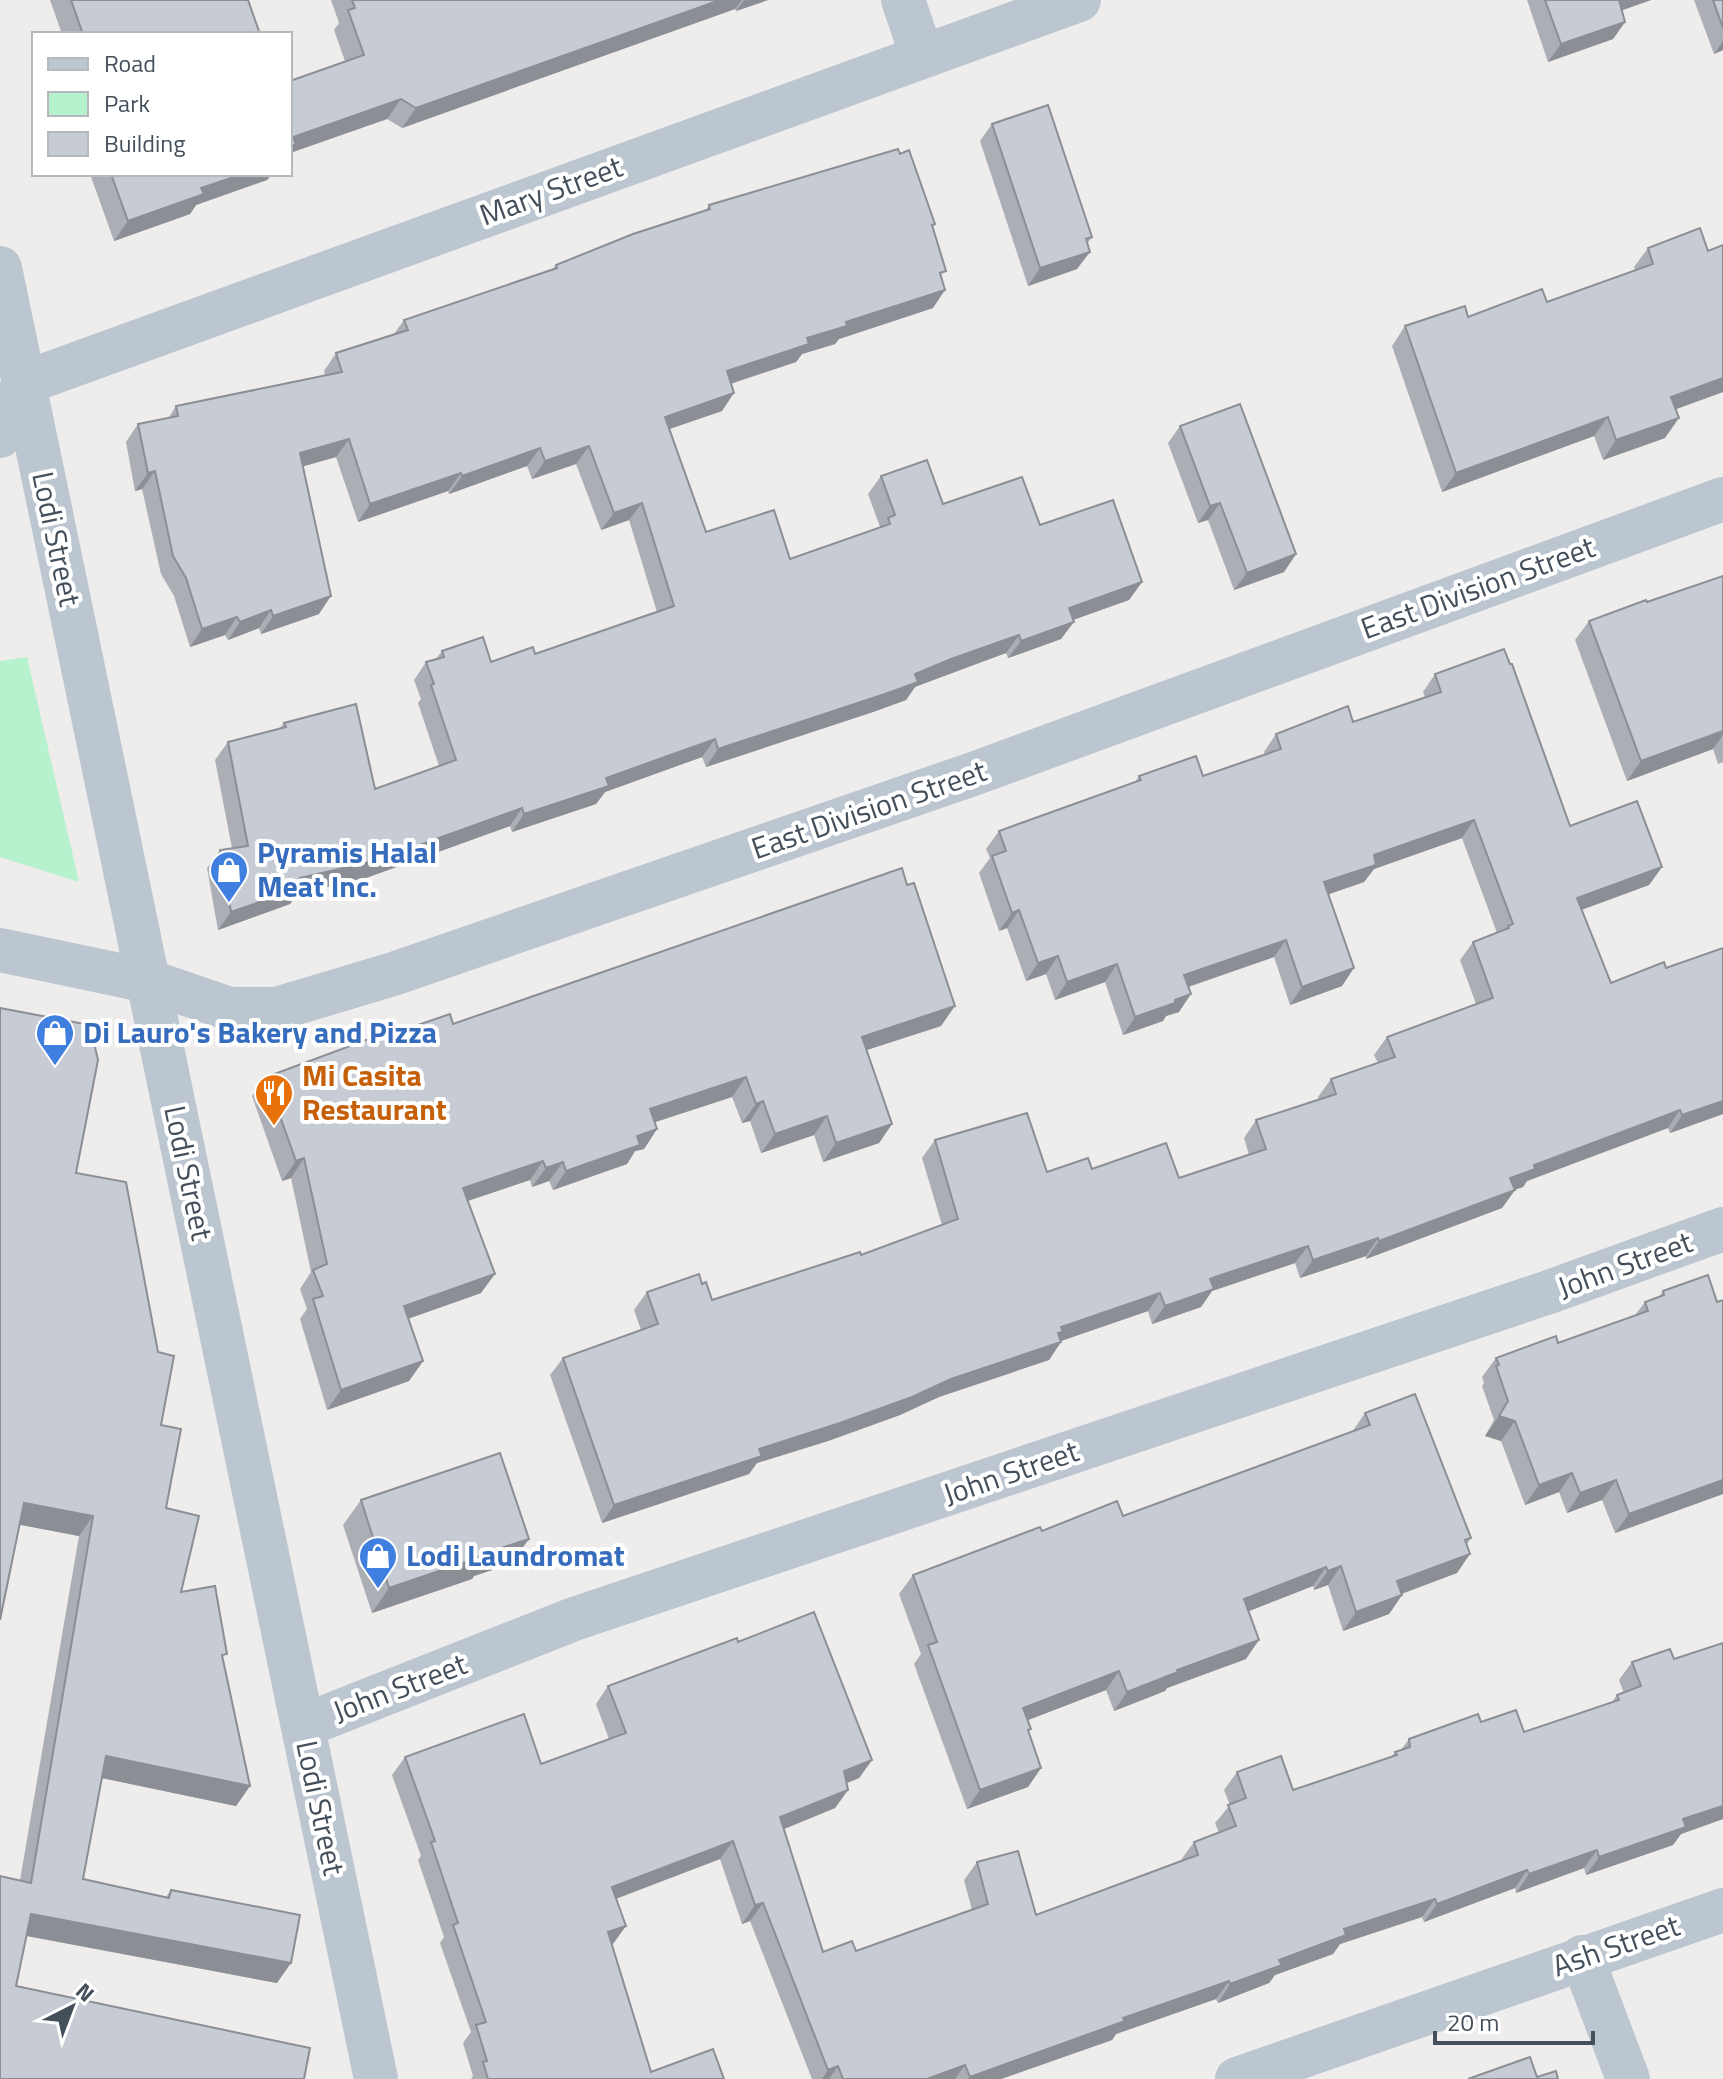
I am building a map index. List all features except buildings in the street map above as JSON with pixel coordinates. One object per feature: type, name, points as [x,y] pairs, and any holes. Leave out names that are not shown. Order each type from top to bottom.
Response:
[{"type":"street","points":[[903,0],[922,56]]},
{"type":"street","name":"Mary Street","points":[[24,383],[1079,0]]},
{"type":"street","name":"Lodi Street","points":[[0,268],[376,2079]]},
{"type":"street","points":[[0,436],[24,383]]},
{"type":"street","name":"East Division Street","points":[[0,950],[148,981],[230,1009],[276,1009],[393,974],[973,774],[1723,499]]},
{"type":"street","name":"John Street","points":[[303,1726],[574,1619],[1549,1292],[1723,1229]]},
{"type":"street","name":"Ash Street","points":[[1237,2079],[1723,1910]]},
{"type":"street","points":[[1582,1957],[1628,2079]]},
{"type":"green space","points":[[27,657],[79,882],[0,857],[0,661]]},
{"type":"place","name":"Pyramis Halal Meat Inc.","points":[[229,904]]},
{"type":"place","name":"Di Lauro's Bakery and Pizza","points":[[55,1067]]},
{"type":"place","name":"Mi Casita Restaurant","points":[[274,1127]]},
{"type":"place","name":"Lodi Laundromat","points":[[378,1590]]}]
